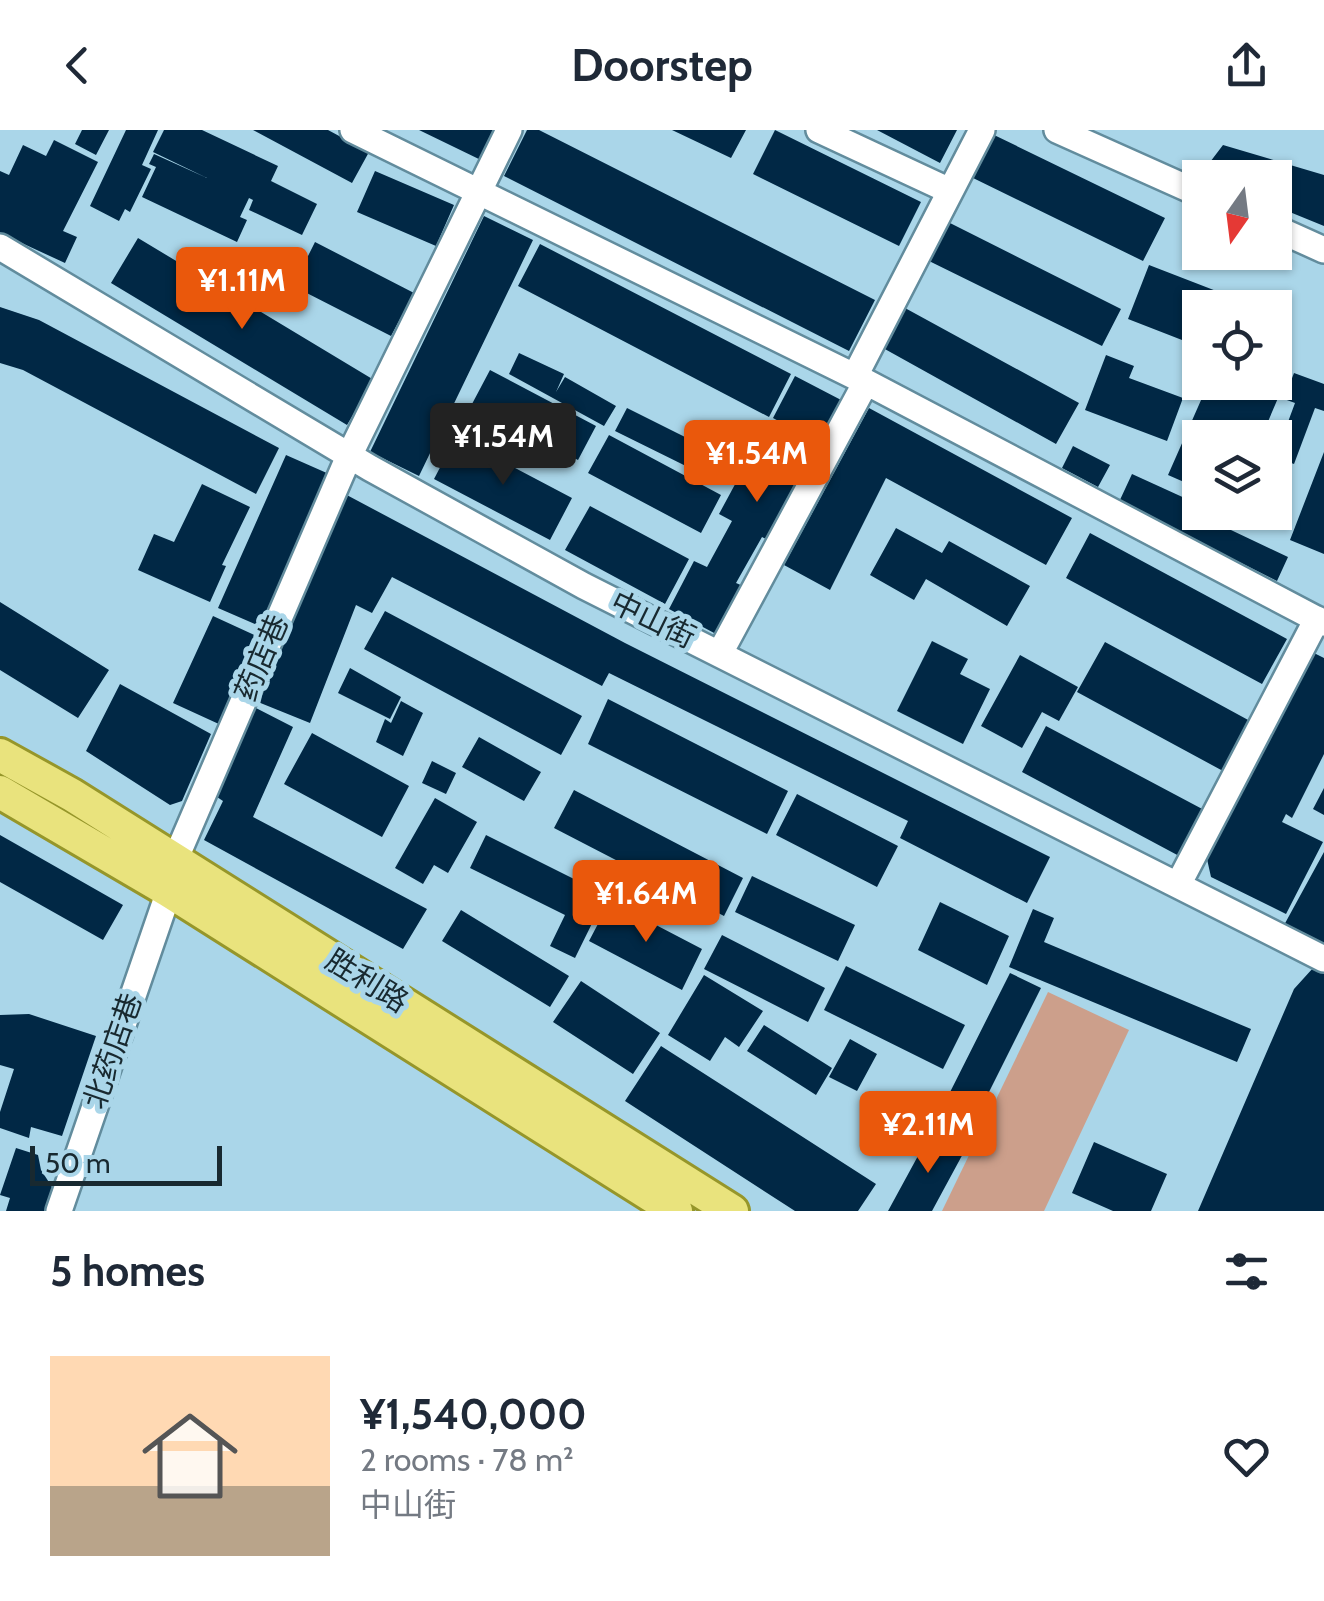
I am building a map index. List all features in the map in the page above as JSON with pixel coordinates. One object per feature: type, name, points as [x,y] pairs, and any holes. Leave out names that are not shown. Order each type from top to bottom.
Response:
[{"type":"main road","name":"胜利路","points":[[0,755],[172,876],[676,1211]]},
{"type":"main road","name":"胜利路","points":[[0,792],[172,876],[732,1211]]},
{"type":"street","points":[[353,130],[860,379],[1320,621],[1179,883]]},
{"type":"street","name":"药店巷","points":[[172,876],[349,456],[509,130]]},
{"type":"street","points":[[819,130],[950,190]]},
{"type":"street","points":[[720,653],[982,130]]},
{"type":"street","points":[[1058,130],[1182,186]]},
{"type":"street","points":[[1292,236],[1324,250]]},
{"type":"street","name":"中山街","points":[[0,247],[349,456],[584,586],[1324,958]]},
{"type":"street","name":"北药店巷","points":[[59,1211],[172,876]]},
{"type":"shaded area","points":[[1048,992],[1129,1030],[1044,1211],[942,1211]]},
{"type":"building","points":[[82,130],[109,130],[96,155],[75,144]]},
{"type":"building","points":[[126,130],[158,130],[142,165],[151,169],[130,212],[125,209],[119,221],[90,206]]},
{"type":"building","points":[[164,130],[202,130],[278,166],[271,181],[317,204],[302,235],[249,210],[253,200],[249,198],[240,217],[247,220],[237,242],[142,197],[156,167],[149,164],[154,154],[207,178],[153,152]]},
{"type":"building","points":[[253,130],[328,130],[369,152],[352,183]]},
{"type":"building","points":[[419,130],[500,130],[485,162]]},
{"type":"building","points":[[527,130],[539,130],[875,300],[849,351],[504,176]]},
{"type":"building","points":[[672,130],[746,130],[731,158]]},
{"type":"building","points":[[775,130],[921,202],[899,246],[753,174]]},
{"type":"building","points":[[877,130],[957,130],[940,163]]},
{"type":"building","points":[[992,134],[1165,218],[1143,261],[971,177]]},
{"type":"building","points":[[54,140],[98,162],[63,231],[77,237],[65,263],[0,233],[0,171],[9,175],[23,145],[46,156]]},
{"type":"building","points":[[1223,145],[1274,160],[1212,160]]},
{"type":"building","points":[[1292,165],[1324,175],[1324,226],[1292,213]]},
{"type":"building","points":[[375,171],[454,205],[436,246],[357,212]]},
{"type":"building","points":[[484,216],[533,240],[419,476],[370,452]]},
{"type":"building","points":[[946,221],[1121,309],[1102,346],[927,260]]},
{"type":"building","points":[[138,238],[374,380],[347,425],[111,283]]},
{"type":"building","points":[[315,242],[414,293],[391,336],[293,286]]},
{"type":"building","points":[[540,244],[791,374],[769,417],[518,286]]},
{"type":"building","points":[[1149,265],[1214,290],[1182,290],[1182,340],[1128,319]]},
{"type":"building","points":[[0,307],[39,320],[279,448],[256,494],[23,370],[0,363]]},
{"type":"building","points":[[905,308],[1079,403],[1056,444],[883,348]]},
{"type":"building","points":[[519,353],[564,374],[556,392],[565,377],[616,406],[604,426],[509,374]]},
{"type":"building","points":[[1106,355],[1134,366],[1129,378],[1182,398],[1167,441],[1085,410]]},
{"type":"building","points":[[490,370],[596,426],[578,460],[472,404]]},
{"type":"building","points":[[1294,373],[1324,384],[1324,411],[1315,408],[1294,464],[1292,420],[1289,420],[1295,403],[1287,400],[1292,400]]},
{"type":"building","points":[[795,376],[843,401],[821,443],[817,441],[768,540],[762,537],[736,583],[743,586],[716,634],[669,609],[694,561],[707,567],[732,521],[719,514],[746,464],[759,471],[784,424],[773,418]]},
{"type":"building","points":[[1201,400],[1277,400],[1269,420],[1192,420]]},
{"type":"building","points":[[627,408],[707,448],[696,471],[615,431]]},
{"type":"building","points":[[869,408],[1072,518],[1046,565],[886,478],[830,590],[784,565]]},
{"type":"building","points":[[609,435],[721,495],[701,533],[588,473]]},
{"type":"building","points":[[456,437],[572,498],[550,540],[434,479]]},
{"type":"building","points":[[1182,443],[1182,481],[1168,475]]},
{"type":"building","points":[[1073,446],[1110,465],[1098,487],[1062,468]]},
{"type":"building","points":[[1324,452],[1324,554],[1290,540]]},
{"type":"building","points":[[286,455],[329,474],[262,627],[218,608]]},
{"type":"building","points":[[1132,474],[1182,497],[1182,530],[1231,530],[1288,557],[1277,581],[1119,502]]},
{"type":"building","points":[[202,484],[250,507],[222,565],[226,566],[210,602],[138,570],[154,534],[174,542]]},
{"type":"building","points":[[343,493],[625,643],[1050,857],[1027,903],[900,838],[908,821],[609,673],[602,686],[392,577],[372,613],[356,605],[310,723],[258,702]]},
{"type":"building","points":[[590,506],[689,559],[665,604],[565,550]]},
{"type":"building","points":[[896,528],[942,553],[949,541],[1030,586],[1007,626],[926,579],[914,600],[870,575]]},
{"type":"building","points":[[1090,533],[1287,639],[1262,684],[1066,578]]},
{"type":"building","points":[[0,602],[109,670],[78,718],[0,670]]},
{"type":"building","points":[[385,611],[582,716],[561,755],[364,649]]},
{"type":"building","points":[[213,616],[261,638],[221,725],[173,703]]},
{"type":"building","points":[[932,641],[968,659],[960,674],[990,689],[963,744],[897,711]]},
{"type":"building","points":[[1105,642],[1250,721],[1223,771],[1077,692]]},
{"type":"building","points":[[1314,653],[1324,658],[1324,754],[1292,818],[1286,814],[1282,822],[1323,842],[1286,914],[1211,877],[1207,859]]},
{"type":"building","points":[[1020,655],[1078,687],[1059,721],[1042,712],[1022,748],[981,726]]},
{"type":"building","points":[[350,668],[401,697],[390,719],[338,693]]},
{"type":"building","points":[[120,684],[211,734],[182,801],[170,805],[86,751]]},
{"type":"building","points":[[608,699],[788,791],[767,834],[588,744]]},
{"type":"building","points":[[401,701],[423,713],[403,756],[376,742],[385,719],[391,723]]},
{"type":"building","points":[[254,707],[293,727],[253,817],[427,909],[403,949],[204,840],[223,801],[217,797]]},
{"type":"building","points":[[1046,726],[1206,811],[1181,857],[1022,772]]},
{"type":"building","points":[[312,733],[409,786],[382,837],[284,784]]},
{"type":"building","points":[[479,737],[541,772],[524,801],[462,767]]},
{"type":"building","points":[[432,761],[456,773],[446,794],[422,783]]},
{"type":"building","points":[[1324,788],[1324,815],[1313,809]]},
{"type":"building","points":[[574,790],[743,878],[724,916],[554,828]]},
{"type":"building","points":[[797,794],[898,846],[877,887],[776,835]]},
{"type":"building","points":[[435,798],[477,822],[448,873],[434,865],[423,884],[395,868]]},
{"type":"building","points":[[0,835],[123,905],[103,940],[0,882]]},
{"type":"building","points":[[486,835],[606,895],[575,958],[550,946],[565,915],[470,868]]},
{"type":"building","points":[[1324,852],[1324,950],[1283,927]]},
{"type":"building","points":[[752,876],[855,925],[838,961],[735,912]]},
{"type":"building","points":[[610,901],[702,949],[682,990],[589,941]]},
{"type":"building","points":[[940,902],[1009,936],[987,985],[918,950]]},
{"type":"building","points":[[1033,909],[1054,918],[1044,942],[1251,1029],[1237,1062],[1009,967]]},
{"type":"building","points":[[461,910],[569,976],[550,1007],[442,941]]},
{"type":"building","points":[[722,935],[825,988],[808,1022],[704,969]]},
{"type":"building","points":[[846,966],[965,1025],[943,1069],[824,1010]]},
{"type":"building","points":[[1313,968],[1324,974],[1324,1211],[1198,1211],[1294,989]]},
{"type":"building","points":[[1010,973],[1041,988],[965,1140],[934,1124]]},
{"type":"building","points":[[704,975],[763,1011],[739,1047],[725,1037],[710,1061],[668,1035]]},
{"type":"building","points":[[581,981],[660,1033],[633,1074],[553,1022]]},
{"type":"building","points":[[29,1014],[96,1036],[62,1136],[31,1127],[29,1138],[0,1128],[0,1112],[14,1069],[0,1065],[0,1015]]},
{"type":"building","points":[[764,1025],[832,1068],[816,1095],[747,1051]]},
{"type":"building","points":[[850,1039],[877,1054],[857,1091],[829,1077]]},
{"type":"building","points":[[661,1046],[876,1184],[858,1211],[795,1211],[625,1101]]},
{"type":"building","points":[[931,1132],[965,1150],[932,1211],[888,1211]]},
{"type":"building","points":[[1094,1142],[1167,1174],[1151,1211],[1113,1211],[1072,1193]]},
{"type":"building","points":[[16,1148],[38,1155],[41,1170],[54,1190],[48,1211],[6,1211],[10,1198],[0,1195]]}]
